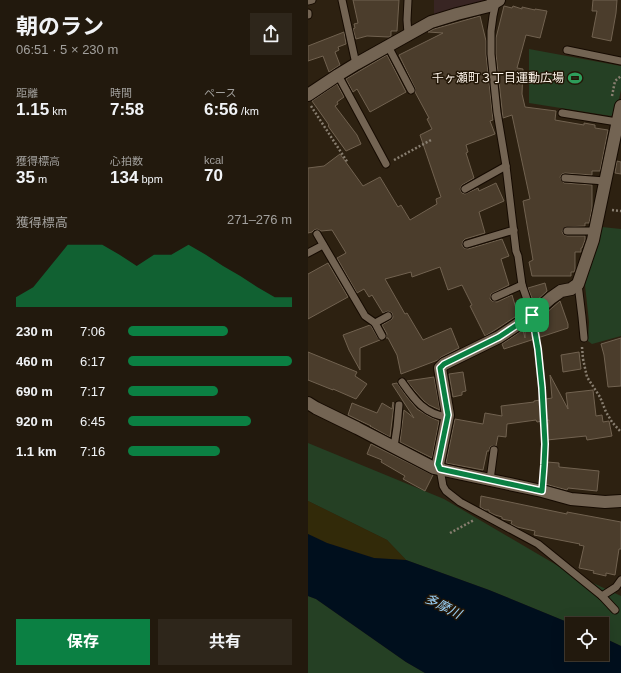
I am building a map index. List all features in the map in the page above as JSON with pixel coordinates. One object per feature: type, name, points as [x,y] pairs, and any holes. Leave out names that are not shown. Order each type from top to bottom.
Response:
[{"type":"street","points":[[308,95],[356,64],[432,22],[456,14],[489,6],[497,1]]},
{"type":"street","points":[[440,469],[438,464],[448,417],[440,368],[444,364],[499,337],[532,315],[560,291],[578,284],[592,240],[605,181],[617,122],[616,104]]},
{"type":"street","points":[[308,402],[316,408],[434,468],[542,491],[571,499],[605,502],[621,501]]},
{"type":"lane","points":[[308,1],[312,0]]},
{"type":"lane","points":[[342,0],[356,64]]},
{"type":"lane","points":[[408,0],[408,34]]},
{"type":"lane","points":[[497,1],[491,31],[491,54],[497,112],[503,144],[516,251],[522,285],[532,315]]},
{"type":"lane","points":[[388,46],[411,90]]},
{"type":"lane","points":[[567,50],[621,61]]},
{"type":"lane","points":[[338,75],[386,164]]},
{"type":"lane","points":[[562,113],[617,122]]},
{"type":"lane","points":[[465,189],[506,166]]},
{"type":"lane","points":[[565,178],[605,181]]},
{"type":"lane","points":[[467,244],[514,230]]},
{"type":"lane","points":[[567,231],[594,231]]},
{"type":"lane","points":[[317,234],[365,316],[375,323],[382,336]]},
{"type":"lane","points":[[308,253],[323,245]]},
{"type":"lane","points":[[578,284],[584,338]]},
{"type":"lane","points":[[495,298],[522,285]]},
{"type":"lane","points":[[375,323],[388,316]]},
{"type":"lane","points":[[402,382],[423,408],[441,417],[448,417]]},
{"type":"lane","points":[[394,447],[399,405]]},
{"type":"lane","points":[[490,480],[494,450]]},
{"type":"lane","points":[[440,469],[443,486],[446,491],[460,502],[538,544],[602,596],[615,610]]},
{"type":"lane","points":[[602,596],[616,587],[621,580]]},
{"type":"path","points":[[616,104],[615,80],[621,76]]},
{"type":"path","points":[[308,101],[348,163]]},
{"type":"path","points":[[386,164],[431,140]]},
{"type":"path","points":[[532,315],[538,349],[542,388],[545,451],[542,491]]},
{"type":"path","points":[[584,338],[582,343],[583,359],[587,377],[600,397],[612,422],[621,432]]},
{"type":"path","points":[[450,533],[474,520],[486,516]]},
{"type":"shaded area","points":[[434,0],[490,0],[434,17]]},
{"type":"green space","name":"千ヶ瀬町３丁目運動広場","points":[[529,49],[621,66],[621,90],[616,113],[611,116],[529,103]]},
{"type":"green space","points":[[602,227],[621,229],[621,336],[592,344],[588,341],[589,322],[585,285],[597,249]]},
{"type":"green space","points":[[308,443],[444,499],[565,570],[621,596],[621,646],[609,640],[609,617],[565,617],[565,621],[489,590],[406,560],[387,540],[308,501]]},
{"type":"green space","points":[[308,596],[316,599],[406,662],[425,673],[308,673]]},
{"type":"sand","points":[[308,501],[387,540],[406,560],[374,558],[327,543],[308,534]]},
{"type":"water","name":"多摩川","points":[[308,534],[327,543],[374,558],[406,560],[489,590],[565,621],[565,661],[609,661],[609,640],[621,646],[621,673],[425,673],[406,662],[316,599],[308,596]]},
{"type":"building","points":[[353,0],[399,0],[397,31],[391,31],[391,36],[389,37],[367,36],[356,39],[353,29],[355,28],[354,24],[358,23]]},
{"type":"building","points":[[593,0],[617,0],[611,41],[592,37],[597,11],[592,11]]},
{"type":"building","points":[[504,6],[547,11],[540,38],[526,35],[517,68],[523,69],[522,94],[525,107],[556,111],[555,120],[584,125],[584,123],[595,125],[595,128],[608,130],[600,171],[592,171],[592,175],[565,173],[560,177],[564,183],[592,185],[592,208],[589,223],[585,223],[585,226],[565,227],[562,231],[563,234],[567,236],[585,236],[581,252],[575,252],[575,270],[574,272],[571,272],[571,276],[532,276],[529,262],[533,260],[523,201],[530,199],[512,115],[503,118],[496,54],[496,38]]},
{"type":"building","points":[[480,16],[486,41],[493,120],[490,121],[495,134],[466,145],[468,152],[466,153],[474,178],[462,185],[460,189],[462,193],[465,194],[478,188],[479,191],[496,183],[504,201],[479,212],[485,233],[465,239],[462,245],[464,248],[468,249],[502,239],[509,256],[501,259],[509,285],[491,294],[490,299],[497,302],[512,295],[518,315],[485,336],[470,306],[472,305],[462,285],[448,290],[440,267],[412,277],[411,272],[385,279],[405,314],[407,313],[423,340],[451,328],[459,348],[438,360],[401,374],[397,355],[388,338],[386,338],[387,334],[382,325],[392,319],[392,313],[388,311],[383,313],[372,295],[369,297],[364,289],[357,293],[337,258],[346,253],[332,230],[321,231],[317,229],[308,233],[308,168],[324,166],[340,154],[363,186],[380,177],[398,207],[401,205],[410,220],[437,204],[436,199],[441,197],[420,135],[432,129],[427,119],[429,118],[415,92],[415,88],[399,55],[443,33],[428,32],[434,29]]},
{"type":"building","points":[[344,32],[346,44],[338,47],[339,50],[335,52],[340,65],[329,72],[323,56],[308,61],[308,46]]},
{"type":"building","points":[[387,55],[406,92],[370,112],[357,89],[353,92],[346,79]]},
{"type":"building","points":[[337,84],[344,97],[337,102],[338,104],[335,106],[357,135],[361,144],[346,151],[312,101]]},
{"type":"building","points":[[617,161],[621,162],[621,174],[615,173]]},
{"type":"building","points":[[328,263],[348,297],[308,319],[308,274]]},
{"type":"building","points":[[545,283],[547,291],[534,303],[528,288]]},
{"type":"building","points":[[560,301],[568,328],[504,349],[502,344],[523,330],[525,338],[525,329],[537,321]]},
{"type":"building","points":[[370,325],[380,340],[360,348],[360,370],[343,335]]},
{"type":"building","points":[[621,338],[621,386],[608,387],[601,344]]},
{"type":"building","points":[[308,352],[357,372],[355,376],[367,384],[356,399],[308,380]]},
{"type":"building","points":[[579,352],[581,369],[563,372],[561,355]]},
{"type":"building","points":[[463,372],[466,391],[462,392],[462,395],[453,397],[449,374]]},
{"type":"building","points":[[550,375],[568,409],[566,393],[593,390],[596,416],[602,415],[603,422],[609,421],[612,436],[587,440],[586,436],[547,440],[549,420],[537,422],[536,420],[507,424],[506,437],[498,436],[496,446],[490,447],[489,451],[487,451],[483,470],[446,463],[455,419],[483,424],[485,413],[502,416],[501,406],[552,398]]},
{"type":"building","points":[[434,377],[440,410],[424,401],[407,381]]},
{"type":"building","points":[[397,383],[417,409],[439,421],[432,458],[400,442],[404,410],[414,418],[392,384]]},
{"type":"building","points":[[393,402],[390,437],[348,415],[352,403],[377,413],[382,403],[392,409]]},
{"type":"building","points":[[371,444],[433,475],[425,491],[403,479],[405,476],[381,462],[382,460],[367,454]]},
{"type":"building","points":[[547,462],[559,463],[559,467],[599,471],[597,491],[568,488],[567,490],[545,484]]},
{"type":"building","points":[[481,496],[567,514],[567,512],[621,522],[621,549],[619,549],[615,575],[606,573],[606,576],[593,573],[594,571],[579,568],[584,546],[534,535],[535,531],[517,527],[511,524],[512,521],[502,519],[502,517],[480,507]]},
{"type":"place","name":"千ヶ瀬町３丁目運動広場","points":[[575,78]]},
{"type":"route","points":[[532,315],[538,349],[542,388],[545,444],[542,491],[440,469],[438,464],[448,415],[440,368],[444,364],[499,337],[532,315]]}]
